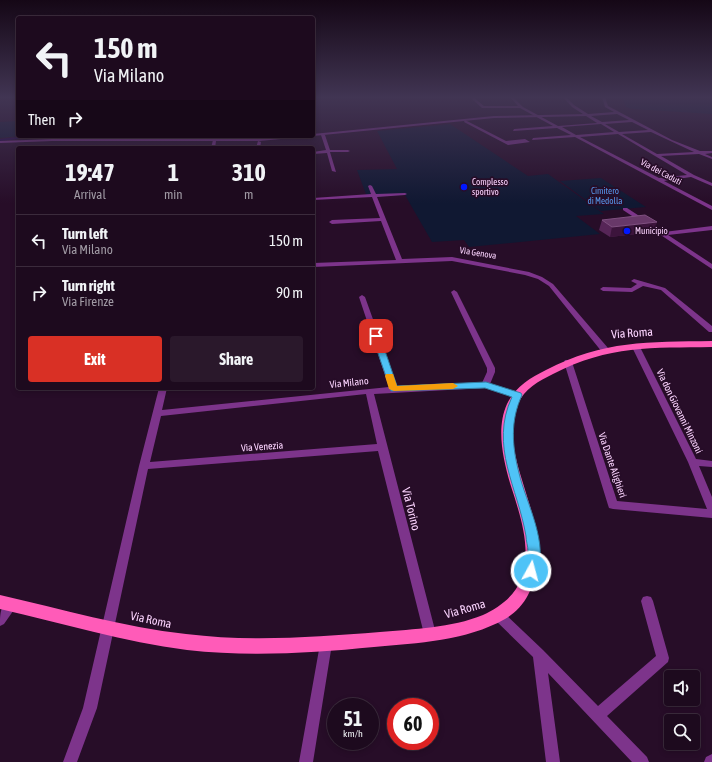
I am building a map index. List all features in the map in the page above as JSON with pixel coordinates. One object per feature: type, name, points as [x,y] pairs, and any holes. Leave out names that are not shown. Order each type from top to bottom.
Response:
[{"type":"main road","name":"Via Roma","points":[[6,603],[109,626],[150,637],[232,645],[326,644],[430,634],[470,626],[498,615],[512,605],[523,591],[531,571],[534,550],[530,526],[513,474],[509,448],[508,428],[510,410],[517,395],[529,384],[568,362],[605,350],[636,347],[712,344]]},
{"type":"street","points":[[315,136],[348,133]]},
{"type":"street","points":[[487,133],[505,142],[509,144],[528,142],[525,140],[505,142]]},
{"type":"street","name":"Via dei Caduti","points":[[569,133],[712,208]]},
{"type":"street","points":[[618,133],[692,176],[712,185]]},
{"type":"street","points":[[533,139],[625,133]]},
{"type":"street","points":[[655,133],[712,158]]},
{"type":"street","points":[[323,135],[334,172]]},
{"type":"street","points":[[0,142],[52,140],[214,141],[277,140],[295,138]]},
{"type":"street","points":[[213,146],[214,141]]},
{"type":"street","points":[[315,153],[327,150],[347,149]]},
{"type":"street","points":[[656,155],[712,152]]},
{"type":"street","points":[[658,180],[692,176]]},
{"type":"street","points":[[370,186],[399,260]]},
{"type":"street","points":[[315,199],[405,194]]},
{"type":"street","points":[[625,209],[712,267]]},
{"type":"street","points":[[332,222],[383,219]]},
{"type":"street","points":[[663,234],[712,228]]},
{"type":"street","points":[[701,229],[712,236]]},
{"type":"street","name":"Via Genova","points":[[315,266],[399,260],[452,259],[510,268],[540,278],[550,285],[605,350]]},
{"type":"street","points":[[634,280],[663,289],[712,330]]},
{"type":"street","points":[[603,289],[632,290],[643,283]]},
{"type":"street","points":[[454,292],[491,368],[486,385]]},
{"type":"street","points":[[362,297],[394,389]]},
{"type":"street","name":"Via don Giovanni Minzoni","points":[[636,347],[693,462],[712,509]]},
{"type":"street","name":"Via Dante Alighieri","points":[[568,362],[613,505],[712,514]]},
{"type":"street","name":"Via Milano","points":[[158,413],[394,389],[486,385],[517,395]]},
{"type":"street","points":[[70,762],[90,708],[144,466],[163,390]]},
{"type":"street","name":"Via Torino","points":[[369,391],[430,634]]},
{"type":"street","name":"Via Venezia","points":[[144,466],[382,447]]},
{"type":"street","points":[[693,462],[712,464]]},
{"type":"street","points":[[598,715],[663,658],[647,601]]},
{"type":"street","points":[[0,620],[6,603]]},
{"type":"street","points":[[498,615],[539,654],[642,762]]},
{"type":"street","points":[[306,762],[326,644]]},
{"type":"street","points":[[539,654],[553,762]]},
{"type":"green space","points":[[0,133],[16,133],[16,136],[0,138]]},
{"type":"green space","name":"Complesso sportivo","points":[[378,133],[463,133],[528,176],[548,174],[604,214],[576,216],[600,234],[469,247],[464,240],[432,242],[405,195],[367,197],[357,170],[397,169]]},
{"type":"green space","name":"Cimitero di Medolla","points":[[601,178],[646,207],[601,211],[560,181]]},
{"type":"building","points":[[645,215],[657,222],[612,227],[602,220]]},
{"type":"waterway","points":[[0,140],[20,138]]},
{"type":"slow traffic","points":[[390,376],[394,389],[453,386]]},
{"type":"place","name":"Complesso sportivo","points":[[464,187]]},
{"type":"place","name":"Municipio","points":[[627,231]]},
{"type":"route","points":[[376,336],[394,389],[486,385],[517,395],[510,410],[508,428],[509,448],[513,474],[530,526],[534,550],[531,571]]}]
